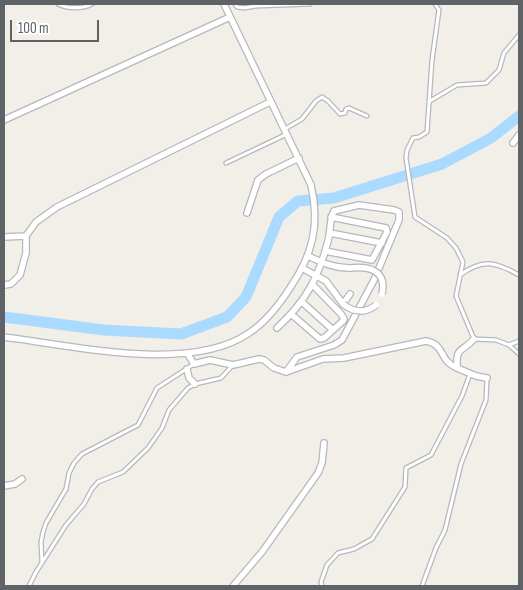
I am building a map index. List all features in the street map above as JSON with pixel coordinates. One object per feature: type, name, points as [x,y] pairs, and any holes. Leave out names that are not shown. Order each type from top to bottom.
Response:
[{"type":"street","points":[[4,337],[115,352],[144,354],[187,353],[218,347],[248,335],[261,324],[274,310],[302,268],[308,256],[313,237],[315,204],[311,185],[224,4]]},
{"type":"street","points":[[4,120],[230,17]]},
{"type":"street","points":[[4,285],[11,284],[20,274],[26,253],[26,236],[36,222],[57,207],[270,102]]},
{"type":"street","points":[[513,143],[519,135]]},
{"type":"street","points":[[247,213],[258,180],[266,174],[299,158]]},
{"type":"street","points":[[277,328],[302,302],[316,276],[322,263],[334,210],[359,205],[399,212],[400,215],[374,280],[342,340],[334,345],[297,357],[286,372]]},
{"type":"street","points":[[325,251],[372,260],[387,232],[386,228],[331,218]]},
{"type":"street","points":[[330,233],[382,244]]},
{"type":"street","points":[[4,237],[26,236]]},
{"type":"street","points":[[308,256],[338,268],[371,268],[379,273],[383,282],[382,294]]},
{"type":"street","points":[[302,268],[326,281],[343,304],[351,310],[360,312],[376,305]]},
{"type":"street","points":[[291,314],[318,339],[324,338],[343,321],[343,316],[312,284]]},
{"type":"street","points":[[343,304],[350,294]]},
{"type":"street","points":[[302,302],[334,330]]},
{"type":"street","points":[[457,368],[457,355],[460,350],[474,339]]},
{"type":"street","points":[[187,353],[194,364],[210,360],[233,365],[259,359],[264,360],[274,368],[286,372],[324,359],[344,358],[426,341],[436,345],[446,362],[470,374],[487,378]]},
{"type":"street","points":[[187,369],[189,378],[195,384]]},
{"type":"street","points":[[233,586],[262,552],[318,473],[323,459],[324,442]]},
{"type":"street","points":[[4,486],[16,484],[22,479]]},
{"type":"lane","points":[[58,4],[65,8],[92,4]]},
{"type":"lane","points":[[235,4],[237,7],[244,8],[310,4]]},
{"type":"lane","points":[[435,4],[439,10],[432,60],[427,132],[413,138],[407,150],[415,217],[447,238],[456,248],[463,262],[456,296],[474,339],[496,340],[509,345],[519,354]]},
{"type":"lane","points":[[430,101],[457,85],[486,82],[499,70],[504,53],[519,35]]},
{"type":"lane","points":[[226,163],[286,132],[302,119],[316,101],[322,97],[340,114],[345,113],[346,109],[349,108],[367,116]]},
{"type":"lane","points":[[460,275],[473,266],[490,263],[519,275]]},
{"type":"lane","points":[[509,345],[519,341]]},
{"type":"lane","points":[[42,563],[42,532],[66,489],[69,473],[74,463],[82,454],[138,425],[157,388],[194,364]]},
{"type":"lane","points":[[29,586],[66,525],[84,504],[98,482],[123,472],[148,448],[162,428],[169,410],[183,391],[195,384],[221,378],[233,365]]},
{"type":"lane","points":[[322,586],[321,582],[326,565],[338,553],[354,549],[372,539],[405,487],[406,468],[431,455],[462,396],[470,374]]},
{"type":"lane","points":[[422,586],[445,530],[461,464],[486,400],[487,378]]},
{"type":"waterway","points":[[4,317],[104,330],[181,334],[227,317],[246,297],[279,217],[298,201],[334,198],[442,164],[491,138],[519,116]]}]
